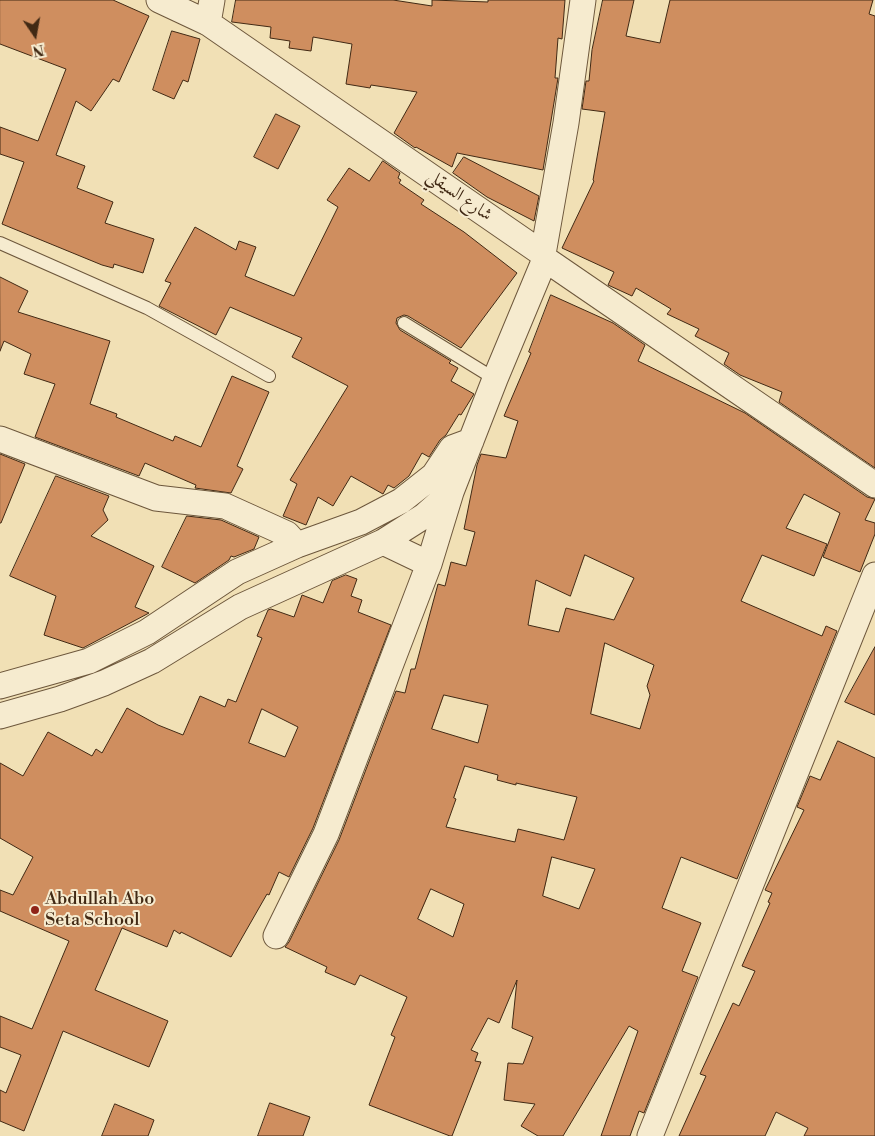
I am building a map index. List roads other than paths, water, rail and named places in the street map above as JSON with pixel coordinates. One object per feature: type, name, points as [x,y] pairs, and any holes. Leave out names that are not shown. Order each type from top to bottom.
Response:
[{"type":"street","name":"شارع السيقلي","points":[[158,0],[210,11],[544,256],[875,485]]},
{"type":"street","points":[[276,936],[326,834],[429,564],[451,492],[544,256],[584,0]]},
{"type":"street","points":[[0,439],[156,498],[225,506],[287,534],[297,545]]},
{"type":"street","points":[[0,686],[88,661],[147,632],[237,572],[297,545],[361,522],[401,501],[434,475],[452,448],[471,440]]},
{"type":"street","points":[[0,716],[60,699],[152,661],[240,607],[383,542],[424,516],[451,492]]},
{"type":"street","points":[[383,542],[429,564]]},
{"type":"street","points":[[650,1136],[875,575]]},
{"type":"lane","points":[[0,244],[147,308],[269,376]]},
{"type":"lane","points":[[404,323],[495,379]]},
{"type":"place","name":"ِAbdullah Abo Seta School","points":[[35,910]]}]
